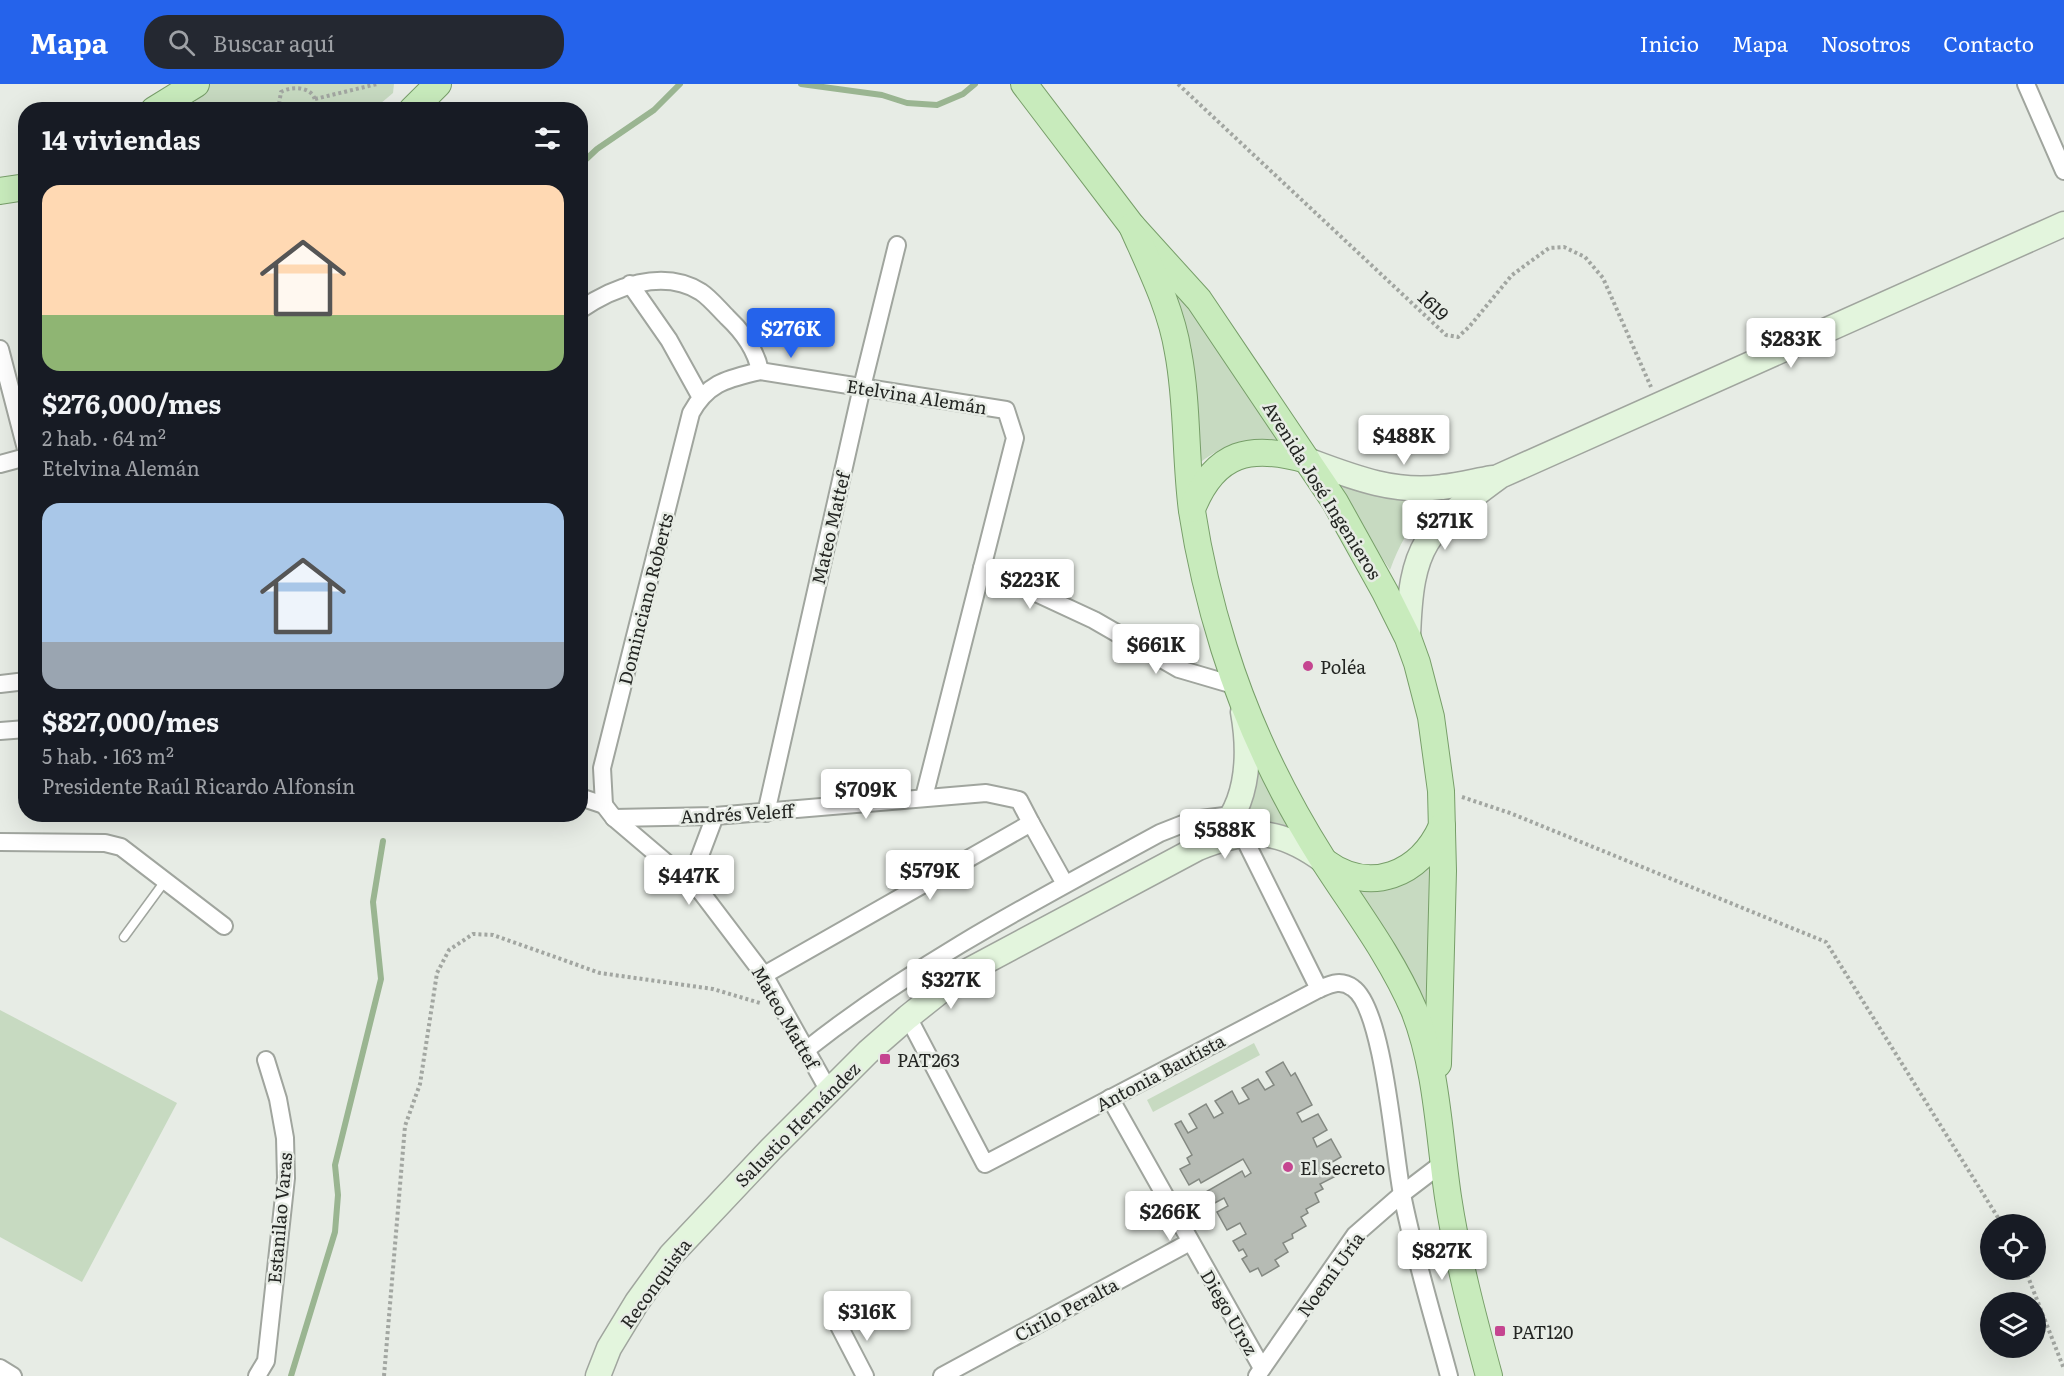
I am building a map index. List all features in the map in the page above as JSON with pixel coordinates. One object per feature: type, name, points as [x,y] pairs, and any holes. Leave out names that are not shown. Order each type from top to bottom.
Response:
[{"type":"main road","points":[[166,102],[195,84]]},
{"type":"main road","points":[[184,102],[195,84]]},
{"type":"main road","points":[[411,84],[411,102]]},
{"type":"main road","points":[[419,102],[438,84]]},
{"type":"main road","name":"Avenida José Ingenieros","points":[[1024,84],[1132,226],[1199,300],[1307,460],[1361,546],[1408,638],[1431,717],[1441,790],[1437,1112]]},
{"type":"main road","name":"Avenida José Ingenieros","points":[[1132,226],[1167,309],[1179,354],[1192,509],[1208,590],[1237,687],[1275,776],[1324,861],[1386,957],[1410,1002],[1423,1039],[1437,1112]]},
{"type":"main road","points":[[1192,509],[1204,483],[1231,459],[1248,453],[1266,451],[1307,460]]},
{"type":"main road","points":[[1324,861],[1339,872],[1354,877],[1386,877],[1414,864],[1431,847],[1442,826]]},
{"type":"main road","points":[[1437,1112],[1449,1200],[1473,1314],[1489,1376]]},
{"type":"street","points":[[2026,84],[2062,161]]},
{"type":"street","points":[[1408,638],[1409,594],[1413,571],[1428,538],[1455,509],[1500,476],[2064,224]]},
{"type":"street","name":"Mateo Mattef","points":[[766,813],[862,387],[897,245]]},
{"type":"street","points":[[588,305],[630,284],[672,281],[700,292],[732,321],[748,341],[760,371]]},
{"type":"street","points":[[630,284],[669,340],[700,396]]},
{"type":"street","points":[[0,349],[18,418]]},
{"type":"street","name":"Etelvina Alemán","points":[[700,396],[723,380],[760,371],[1006,410],[1015,438],[982,568]]},
{"type":"street","name":"Dominciano Roberts","points":[[609,811],[602,768],[691,413],[700,396]]},
{"type":"street","points":[[0,464],[18,460]]},
{"type":"street","points":[[1307,460],[1368,482],[1390,486],[1441,488],[1500,476]]},
{"type":"street","points":[[924,797],[982,568],[1094,620],[1179,669],[1237,687],[1244,715],[1247,753],[1237,825],[1318,989]]},
{"type":"street","points":[[0,684],[18,682]]},
{"type":"street","points":[[0,730],[18,729]]},
{"type":"street","name":"Andrés Veleff","points":[[609,811],[715,816],[986,793],[1019,800],[1031,823]]},
{"type":"street","points":[[588,801],[609,811]]},
{"type":"street","name":"Mateo Mattef","points":[[609,811],[701,892],[765,975],[829,1091]]},
{"type":"street","points":[[701,892],[698,861],[715,816]]},
{"type":"street","points":[[806,1050],[900,980],[972,935],[1160,833],[1193,820],[1237,825],[1262,834],[1280,837],[1298,844],[1324,861]]},
{"type":"street","points":[[765,975],[1031,823],[1065,884]]},
{"type":"street","name":"Salustio Hernández","points":[[723,1198],[829,1091],[908,1017],[962,974],[1237,825]]},
{"type":"street","points":[[0,842],[105,843],[121,847],[224,926]]},
{"type":"street","name":"Antonia Bautista","points":[[908,1017],[985,1164],[1318,989],[1337,982],[1354,988],[1365,1006],[1383,1064],[1402,1194]]},
{"type":"street","name":"Estanilao Varas","points":[[257,1376],[266,1361],[286,1178],[285,1138],[278,1099],[266,1060]]},
{"type":"street","name":"Diego Uroz","points":[[1110,1098],[1259,1372]]},
{"type":"street","name":"Noemí Uría","points":[[1259,1372],[1355,1235],[1402,1194],[1444,1162]]},
{"type":"street","points":[[1402,1194],[1449,1376]]},
{"type":"street","name":"Reconquista","points":[[598,1376],[609,1348],[637,1302],[671,1255],[723,1198]]},
{"type":"street","name":"Cirilo Peralta","points":[[942,1376],[1190,1242]]},
{"type":"street","points":[[838,1324],[865,1376]]},
{"type":"street","points":[[0,1368],[13,1376]]},
{"type":"lane","points":[[124,937],[165,881]]},
{"type":"path","points":[[278,102],[281,92],[294,84],[307,87],[315,102]]},
{"type":"path","points":[[315,99],[377,84]]},
{"type":"path","name":"1619","points":[[1178,84],[1446,335],[1458,337],[1512,275],[1549,248],[1564,248],[1585,257],[1602,278],[1659,405]]},
{"type":"path","points":[[1441,790],[1510,813],[1826,942],[1996,1214]]},
{"type":"path","points":[[384,1376],[405,1126],[420,1084],[437,973],[449,950],[473,934],[493,935],[600,973],[713,989],[783,1009]]},
{"type":"path","points":[[2029,1280],[2064,1370]]},
{"type":"green space","points":[[210,84],[394,84],[393,93],[382,102],[195,102],[196,97]]},
{"type":"green space","points":[[1167,267],[1280,440],[1246,441],[1226,447],[1197,465]]},
{"type":"green space","points":[[1328,475],[1441,496],[1416,520],[1390,570]]},
{"type":"green space","points":[[1257,765],[1296,838],[1252,823],[1237,824]]},
{"type":"green space","points":[[1431,852],[1430,1036],[1351,889]]},
{"type":"green space","points":[[0,1010],[177,1103],[82,1282],[0,1237]]},
{"type":"green space","points":[[1254,1043],[1260,1055],[1153,1112],[1147,1100]]},
{"type":"building","name":"El Secreto","points":[[1283,1062],[1291,1076],[1295,1073],[1312,1105],[1297,1113],[1302,1122],[1318,1114],[1327,1130],[1313,1138],[1317,1147],[1331,1139],[1341,1157],[1327,1165],[1334,1177],[1320,1184],[1323,1189],[1315,1193],[1319,1202],[1306,1209],[1308,1213],[1301,1217],[1306,1226],[1292,1234],[1293,1238],[1283,1243],[1288,1252],[1275,1260],[1279,1266],[1262,1276],[1258,1268],[1250,1272],[1242,1259],[1247,1256],[1243,1249],[1239,1251],[1233,1241],[1246,1234],[1240,1223],[1227,1230],[1217,1212],[1228,1206],[1224,1198],[1211,1205],[1204,1193],[1242,1171],[1245,1177],[1251,1173],[1243,1159],[1201,1183],[1199,1179],[1189,1185],[1180,1169],[1190,1164],[1187,1158],[1192,1155],[1175,1124],[1181,1121],[1188,1133],[1197,1128],[1189,1114],[1206,1104],[1214,1118],[1223,1113],[1215,1101],[1232,1091],[1239,1104],[1249,1099],[1242,1088],[1258,1079],[1265,1090],[1274,1085],[1266,1072]]},
{"type":"waterway","points":[[588,157],[654,110],[680,84]]},
{"type":"waterway","points":[[801,84],[882,95],[907,103],[937,105],[963,94],[975,84]]},
{"type":"waterway","points":[[291,1376],[335,1232],[338,1195],[335,1165],[381,979],[373,902],[383,841]]},
{"type":"place","name":"Poléa","points":[[1308,666]]},
{"type":"place","name":"PAT263","points":[[885,1059]]},
{"type":"place","name":"El Secreto","points":[[1288,1167]]},
{"type":"place","name":"PAT120","points":[[1500,1331]]}]
